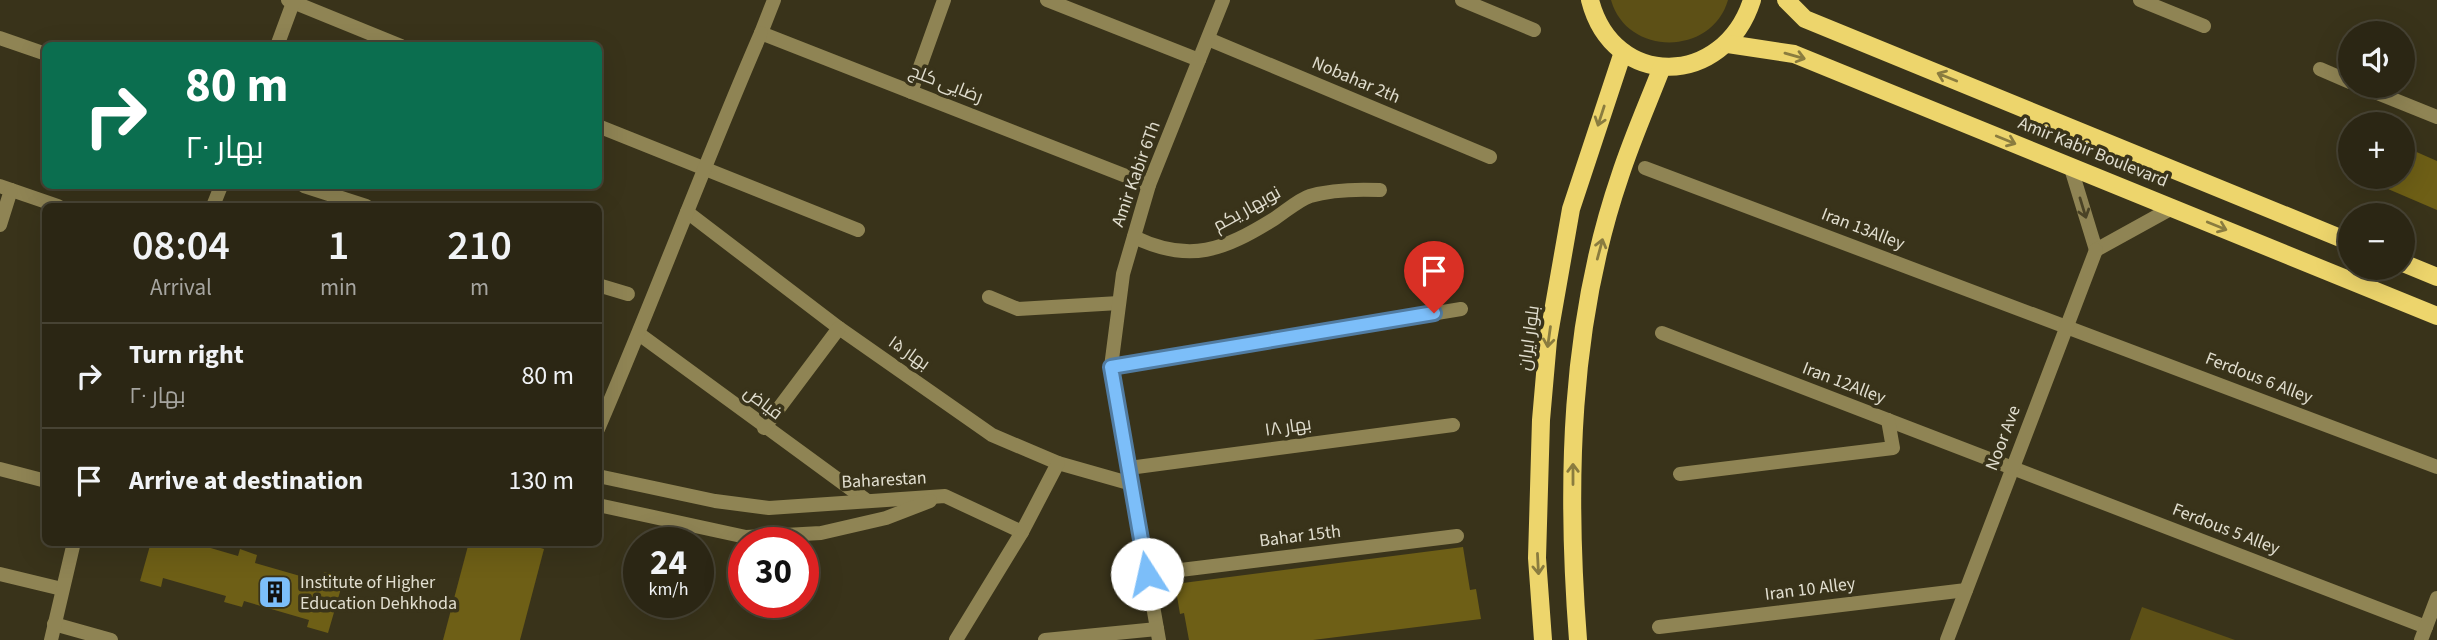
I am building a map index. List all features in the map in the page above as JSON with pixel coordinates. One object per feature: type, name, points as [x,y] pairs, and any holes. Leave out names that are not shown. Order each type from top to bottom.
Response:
[{"type":"main road","points":[[1590,0],[1594,16],[1606,36],[1623,52],[1662,66],[1686,66],[1709,58],[1728,44],[1745,22],[1752,0]]},
{"type":"main road","name":"Amir Kabir Boulevard","points":[[1786,0],[1805,19],[2338,237]]},
{"type":"main road","name":"Amir Kabir Boulevard","points":[[1728,44],[1794,54],[2437,316]]},
{"type":"main road","name":"بلوار ایران","points":[[1543,640],[1537,558],[1541,420],[1548,340],[1571,209],[1623,52]]},
{"type":"main road","points":[[1578,640],[1573,524],[1573,433],[1580,347],[1595,266],[1619,177],[1662,66]]},
{"type":"main road","points":[[2415,268],[2437,277]]},
{"type":"street","points":[[602,420],[639,334],[702,169],[774,0]]},
{"type":"street","points":[[911,92],[944,0]]},
{"type":"street","points":[[1047,0],[1199,60]]},
{"type":"street","name":"Amir Kabir 6Th","points":[[1158,635],[1111,367],[1123,274],[1149,185],[1223,0]]},
{"type":"street","points":[[1462,0],[1534,30]]},
{"type":"street","points":[[2140,0],[2204,26]]},
{"type":"street","points":[[278,42],[292,1],[391,42]]},
{"type":"street","name":"رضایی کلج","points":[[761,33],[1149,185]]},
{"type":"street","points":[[0,38],[42,53]]},
{"type":"street","name":"Nobahar 2th","points":[[1208,39],[1490,157]]},
{"type":"street","points":[[2320,69],[2338,77]]},
{"type":"street","points":[[2390,98],[2437,117]]},
{"type":"street","points":[[602,129],[858,230]]},
{"type":"street","points":[[2070,165],[2095,250],[2172,208]]},
{"type":"street","name":"Iran 13Alley","points":[[1645,168],[2067,326]]},
{"type":"street","points":[[0,225],[6,188],[49,203]]},
{"type":"street","points":[[313,189],[357,203]]},
{"type":"street","name":"نوبهار یکم","points":[[1134,237],[1160,250],[1202,252],[1222,247],[1259,228],[1309,196],[1347,189],[1380,190]]},
{"type":"street","name":"بهار ۱۵","points":[[687,212],[839,328],[992,435],[1058,463],[1132,484]]},
{"type":"street","name":"Noor Ave","points":[[1947,640],[2095,250]]},
{"type":"street","points":[[602,286],[628,294]]},
{"type":"street","points":[[989,297],[1018,309],[1119,303]]},
{"type":"street","points":[[1111,367],[1461,309]]},
{"type":"street","name":"Ferdous 6 Alley","points":[[2067,326],[2437,467]]},
{"type":"street","points":[[764,428],[839,328]]},
{"type":"street","name":"Iran 12Alley","points":[[1662,333],[2013,468]]},
{"type":"street","name":"فیاض","points":[[639,334],[866,500]]},
{"type":"street","points":[[1680,474],[1893,448],[1888,420]]},
{"type":"street","name":"بهار ۱۸","points":[[1129,468],[1453,425]]},
{"type":"street","points":[[956,640],[1022,532],[1058,463]]},
{"type":"street","name":"Ferdous 5 Alley","points":[[2013,468],[2423,633]]},
{"type":"street","points":[[0,469],[42,480]]},
{"type":"street","name":"Baharestan","points":[[602,477],[715,501],[769,508],[944,496]]},
{"type":"street","points":[[944,496],[1022,532]]},
{"type":"street","name":"Baharestan","points":[[602,506],[746,537],[821,533],[886,518],[944,496]]},
{"type":"street","name":"Bahar 15th","points":[[1147,574],[1457,536]]},
{"type":"street","points":[[51,640],[73,546]]},
{"type":"street","points":[[0,574],[62,589]]},
{"type":"street","name":"Iran 10 Alley","points":[[1659,627],[1966,590]]},
{"type":"street","points":[[2423,633],[2437,598]]},
{"type":"street","points":[[54,624],[111,640]]},
{"type":"street","points":[[1045,640],[1158,635]]},
{"type":"shaded area","points":[[1611,0],[1728,0],[1719,18],[1705,32],[1688,40],[1670,42],[1651,40],[1634,32],[1620,19]]},
{"type":"shaded area","points":[[2142,607],[2235,640],[2130,640]]},
{"type":"building","points":[[2415,151],[2437,161],[2437,210],[2388,189],[2415,189]]},
{"type":"building","name":"Institute of Higher Education Dehkhoda","points":[[150,546],[204,546],[238,556],[240,549],[257,555],[255,563],[321,582],[324,572],[344,578],[328,633],[307,627],[309,620],[244,601],[242,607],[224,602],[226,596],[163,578],[161,587],[140,581]]},
{"type":"building","points":[[468,546],[534,546],[544,549],[520,640],[443,640]]},
{"type":"building","points":[[1463,547],[1470,590],[1476,589],[1481,619],[1313,640],[1189,640],[1184,613],[1180,614],[1175,584]]},
{"type":"place","name":"Institute of Higher Education Dehkhoda","points":[[275,592]]},
{"type":"route","points":[[1147,574],[1111,367],[1434,313]]}]
